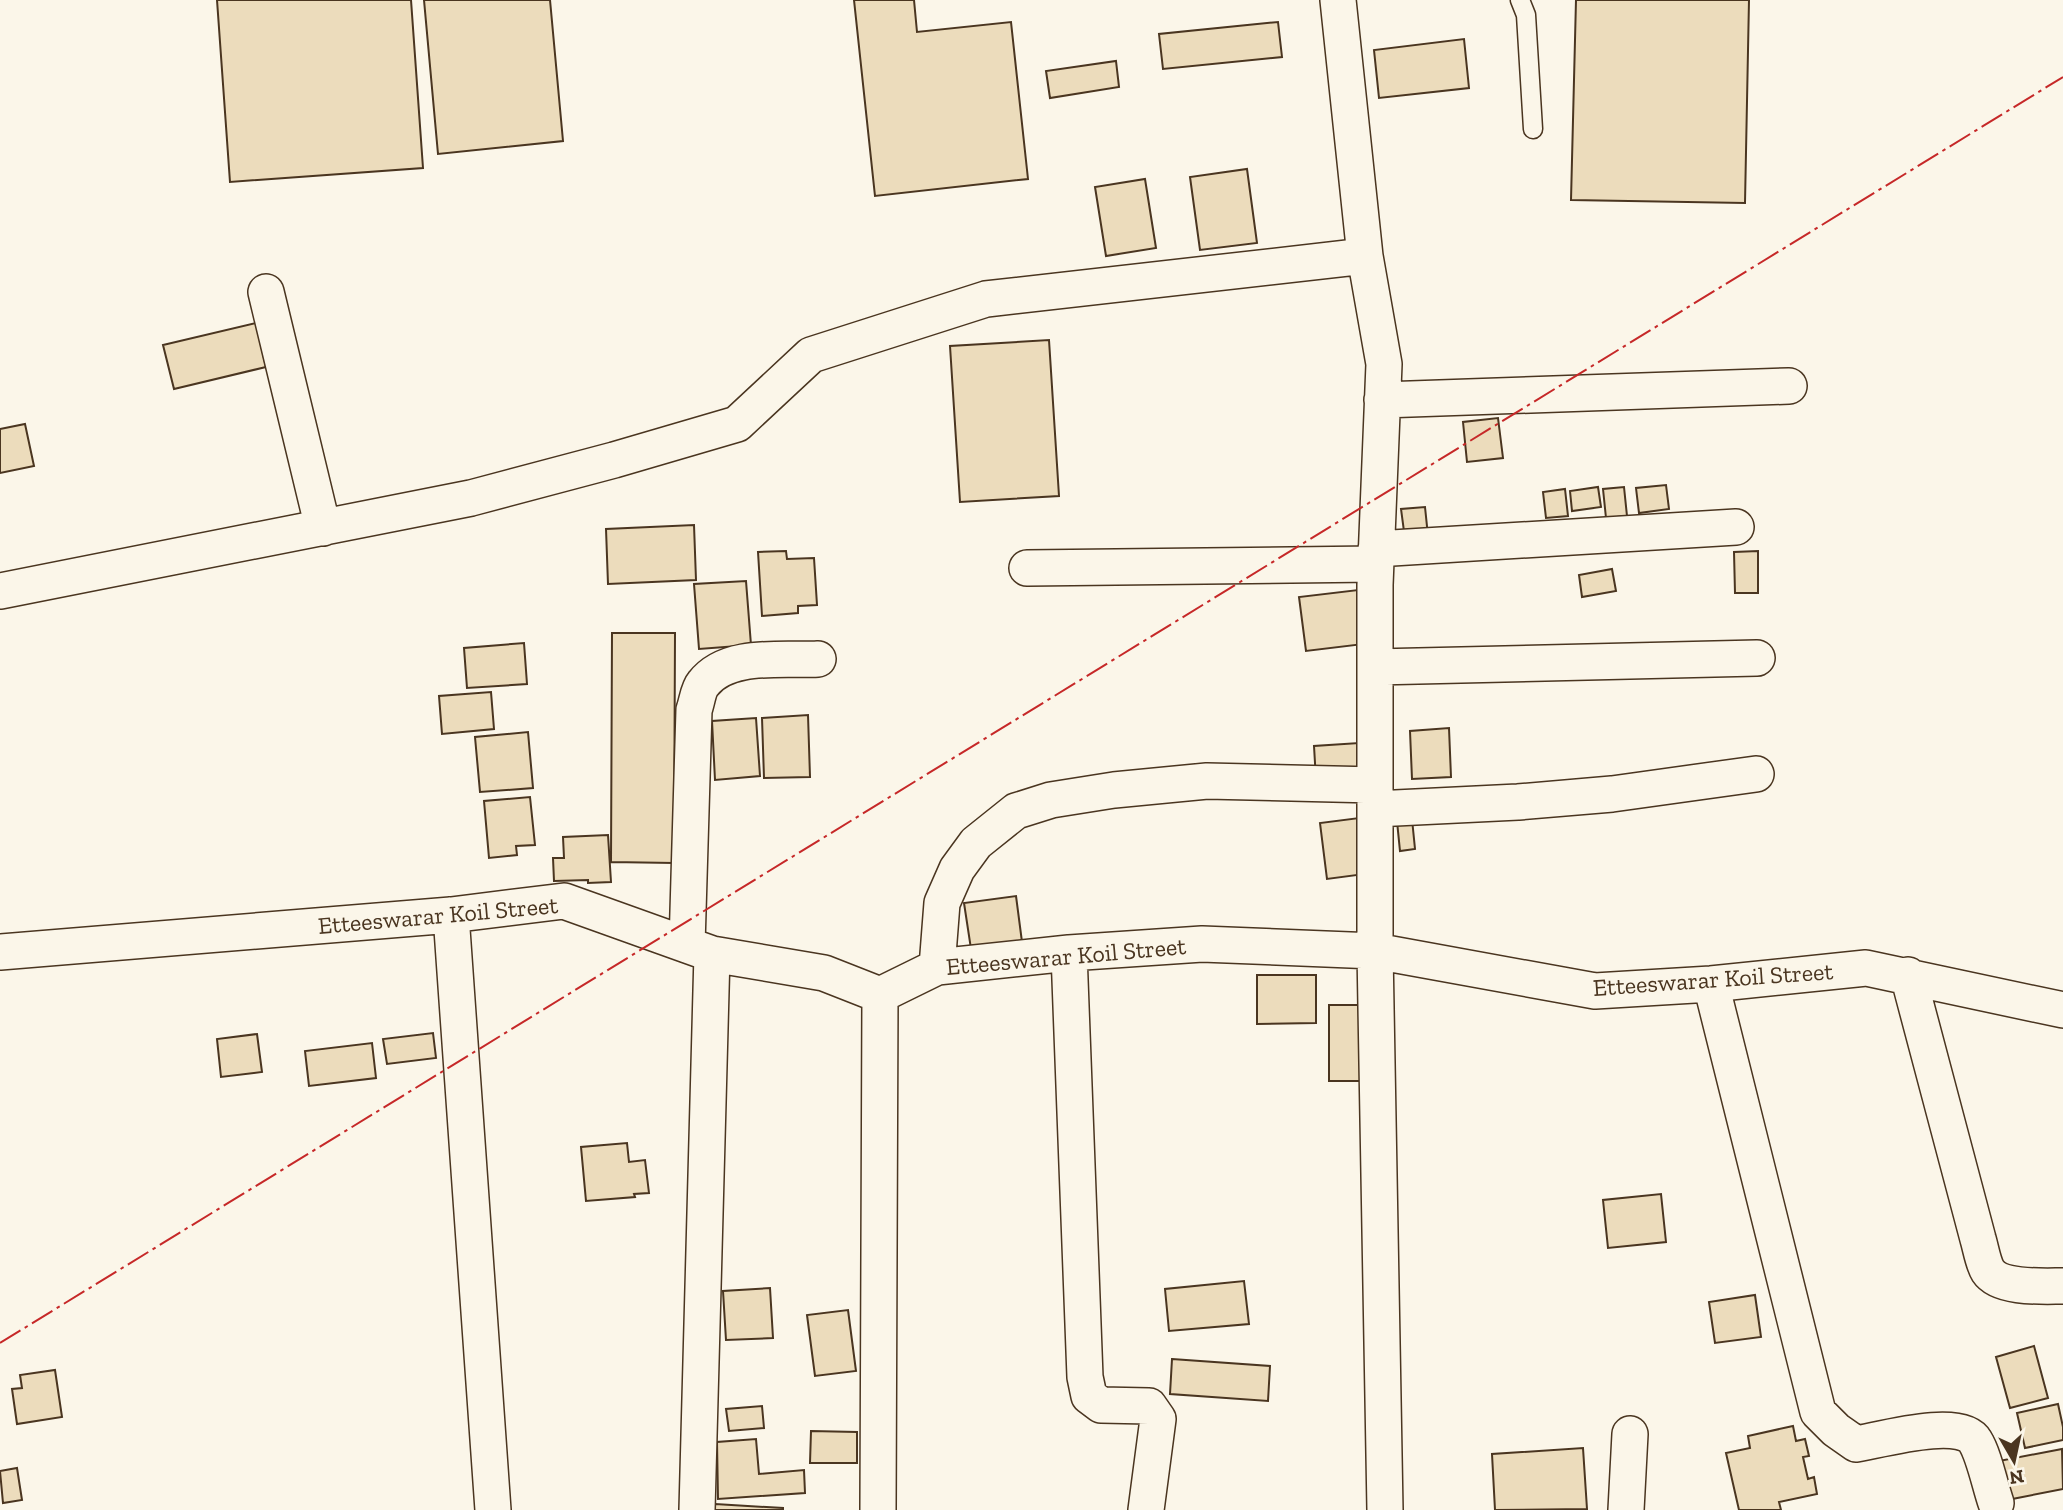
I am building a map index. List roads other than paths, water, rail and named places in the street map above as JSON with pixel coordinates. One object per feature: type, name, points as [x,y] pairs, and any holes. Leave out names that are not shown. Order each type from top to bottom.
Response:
[{"type":"street","points":[[1338,0],[1365,256],[1384,364],[1376,556],[1375,797],[1385,1510]]},
{"type":"street","points":[[0,591],[471,498],[737,424],[811,355],[986,299],[1365,256]]},
{"type":"street","points":[[266,292],[323,528]]},
{"type":"street","points":[[1382,400],[1789,386]]},
{"type":"street","points":[[1027,568],[1376,556],[1736,527]]},
{"type":"street","points":[[1375,667],[1757,658]]},
{"type":"street","points":[[697,1510],[700,949],[694,710],[701,685],[719,669],[744,662],[818,659]]},
{"type":"street","points":[[937,967],[942,903],[957,869],[976,843],[1016,811],[1051,800],[1207,781],[1375,797],[1518,802],[1612,794],[1756,774]]},
{"type":"street","name":"Etteeswarar Koil Street","points":[[0,952],[451,915],[564,901],[700,949],[824,973],[880,995],[937,967],[1069,953],[1202,944],[1376,951],[1595,991],[1711,984],[1866,968],[2063,1010]]},
{"type":"street","points":[[451,915],[493,1510]]},
{"type":"street","points":[[1069,953],[1085,1377],[1089,1396],[1101,1405],[1149,1406],[1158,1419],[1146,1510]]},
{"type":"street","points":[[1908,975],[1988,1271],[1997,1279],[2021,1285],[2063,1286]]},
{"type":"street","points":[[1711,984],[1818,1412],[1836,1430],[1856,1444],[1949,1428],[1966,1433],[1975,1440],[1996,1503]]},
{"type":"street","points":[[878,1510],[880,995]]},
{"type":"street","points":[[1626,1510],[1630,1434]]},
{"type":"lane","points":[[1520,0],[1526,15],[1533,129]]}]
